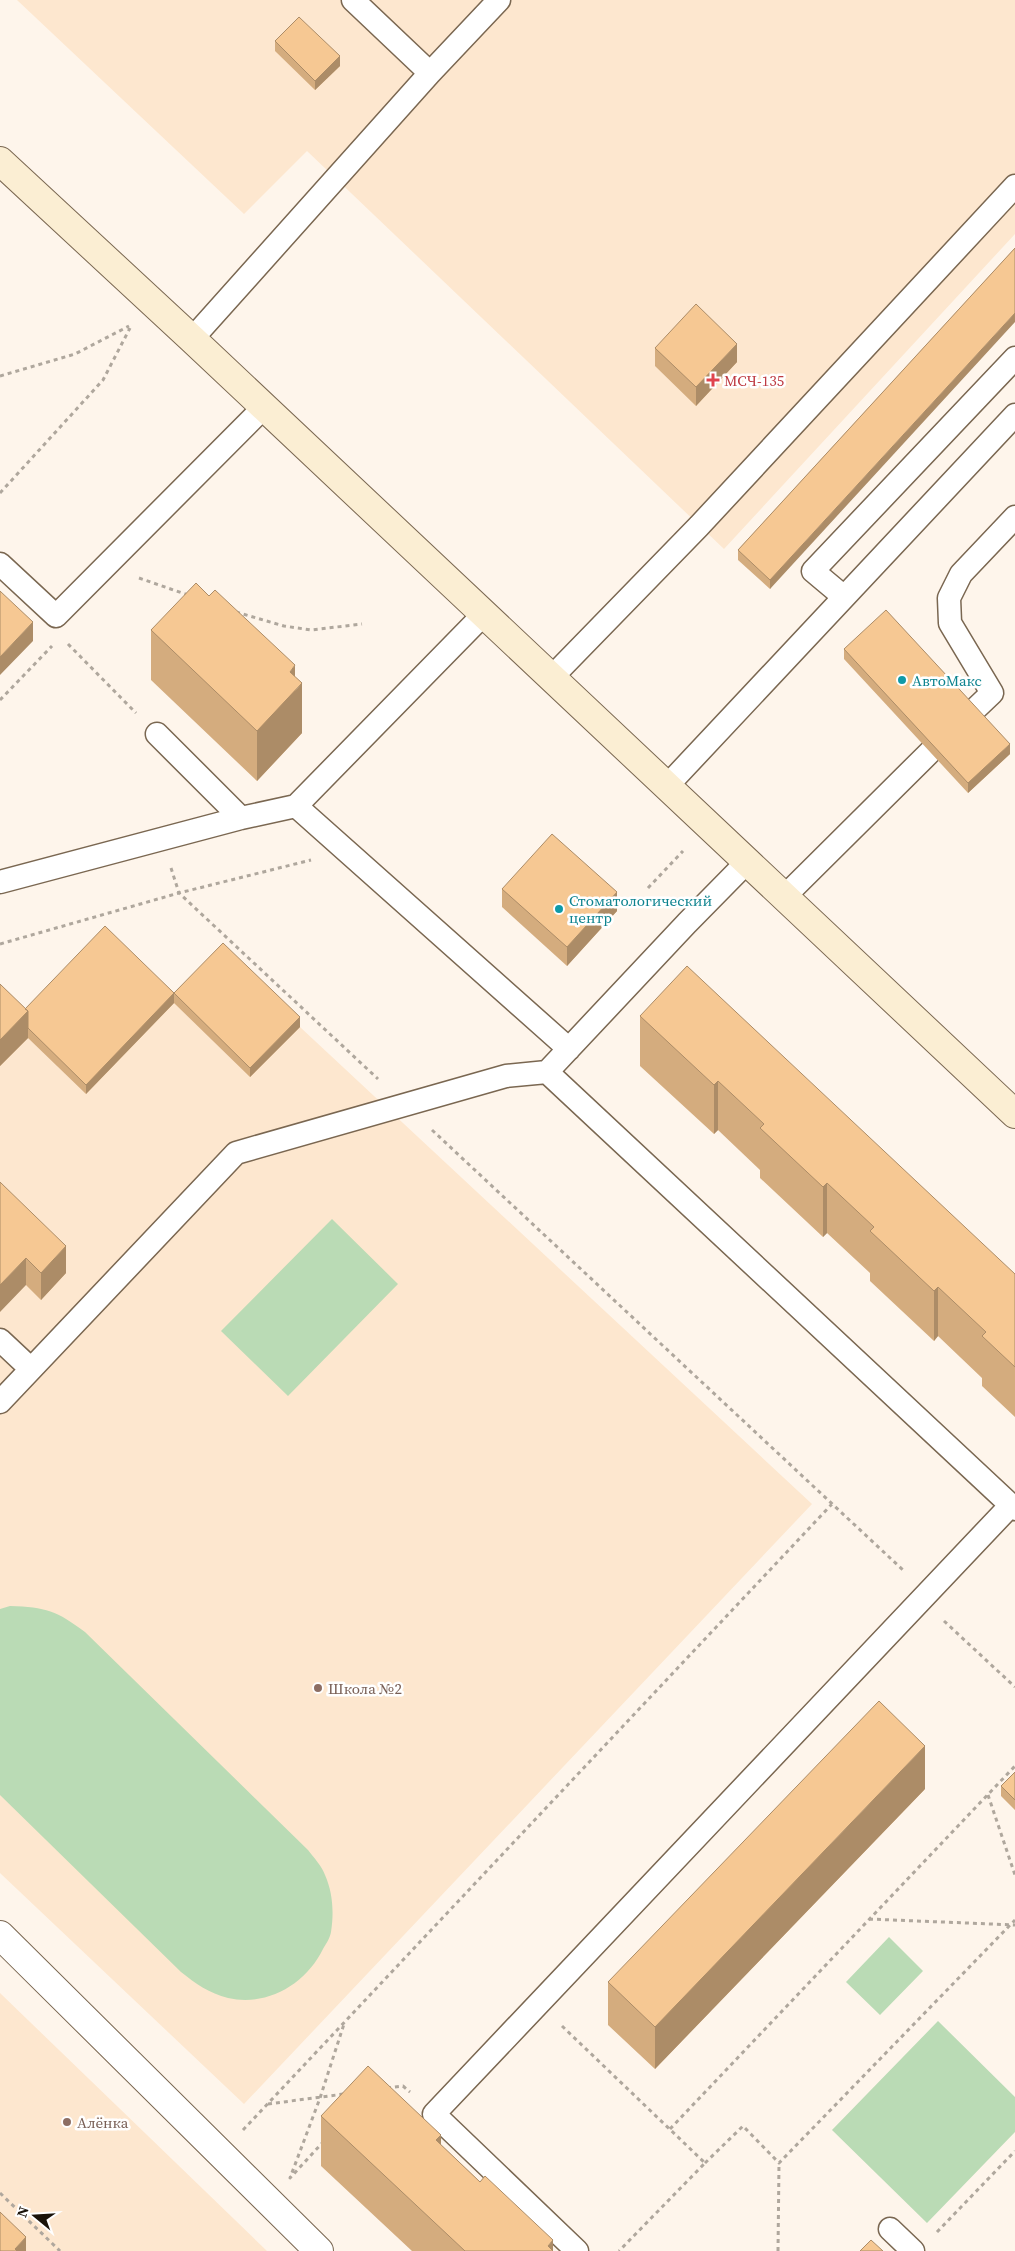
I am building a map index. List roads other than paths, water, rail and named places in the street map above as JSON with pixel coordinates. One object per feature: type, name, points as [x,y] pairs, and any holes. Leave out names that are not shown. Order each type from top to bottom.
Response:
[{"type":"street","points":[[0,161],[192,339],[1015,1114]]},
{"type":"street","points":[[0,1934],[319,2251]]},
{"type":"lane","points":[[353,0],[430,73]]},
{"type":"lane","points":[[192,339],[430,73],[499,0]]},
{"type":"lane","points":[[552,678],[706,519],[1015,186]]},
{"type":"lane","points":[[844,597],[812,571],[1015,358]]},
{"type":"lane","points":[[0,564],[56,616],[264,407]]},
{"type":"lane","points":[[667,786],[1015,415]]},
{"type":"lane","points":[[784,897],[992,693],[950,623],[950,598],[961,574],[1015,517]]},
{"type":"lane","points":[[0,882],[241,818],[296,806],[484,614]]},
{"type":"lane","points":[[158,734],[241,818]]},
{"type":"lane","points":[[296,806],[569,1049]]},
{"type":"lane","points":[[0,1402],[236,1152],[506,1076],[547,1072],[747,862]]},
{"type":"lane","points":[[547,1072],[1013,1507],[925,1596],[434,2114],[577,2251]]},
{"type":"lane","points":[[0,1340],[31,1368]]},
{"type":"lane","points":[[890,2229],[914,2251]]},
{"type":"place","name":"МСЧ-135","points":[[713,380]]},
{"type":"place","name":"АвтоМакс","points":[[902,680]]},
{"type":"place","name":"Стоматологический центр","points":[[559,909]]},
{"type":"place","name":"Школа №2","points":[[318,1688]]},
{"type":"place","name":"Алёнка","points":[[67,2122]]}]
